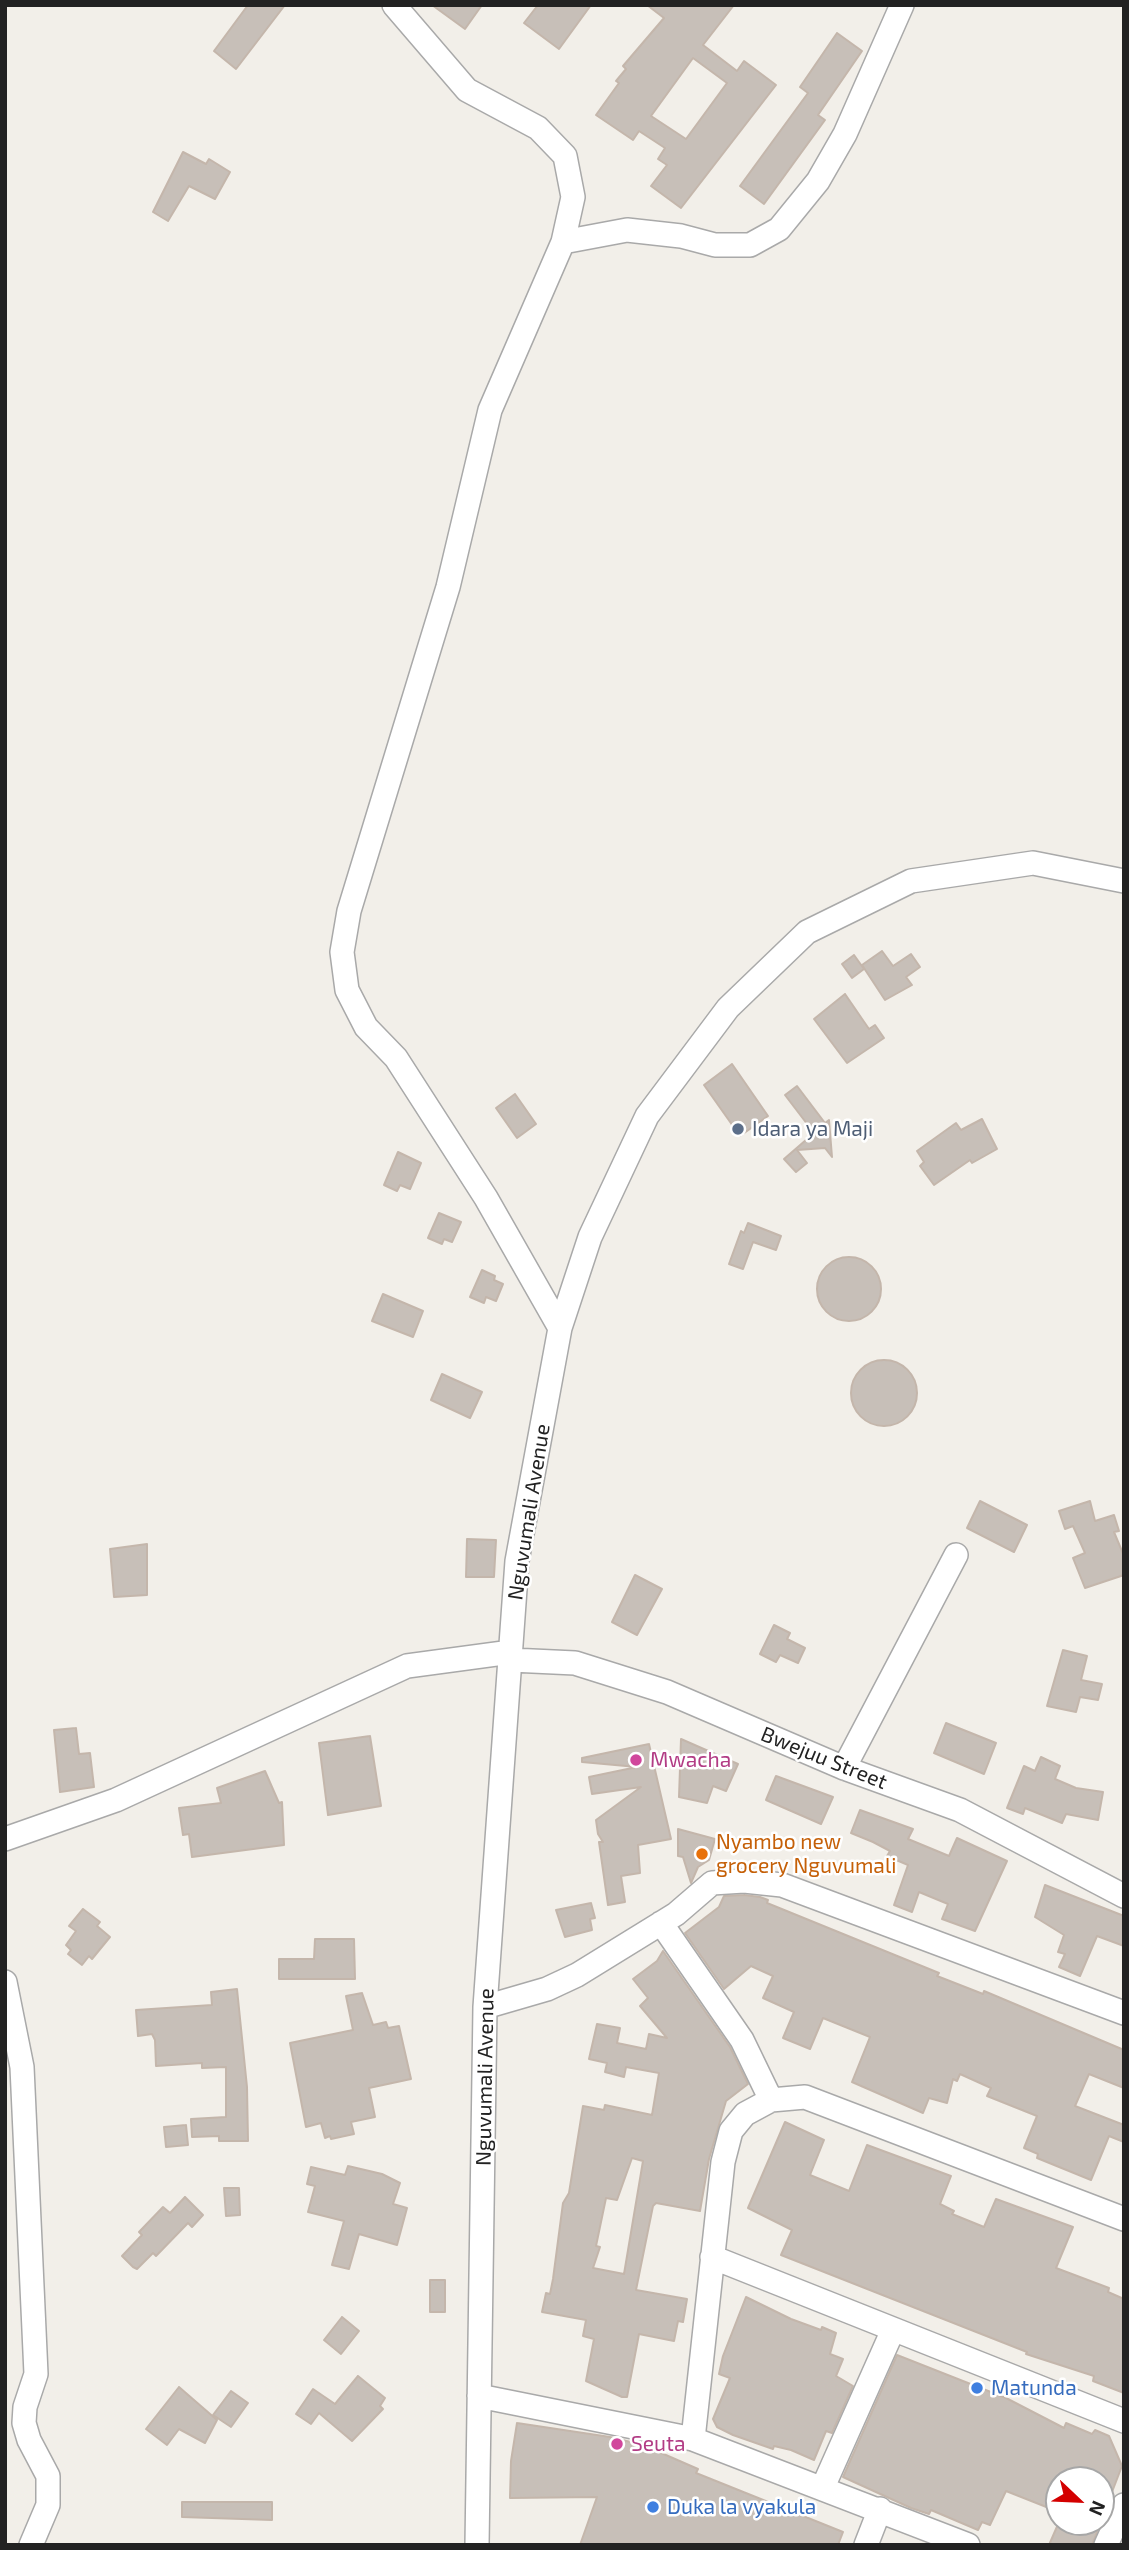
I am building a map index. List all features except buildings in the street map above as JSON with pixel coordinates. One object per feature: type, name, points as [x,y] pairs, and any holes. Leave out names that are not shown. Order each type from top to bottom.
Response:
[{"type":"street","points":[[394,5],[467,90],[538,128],[565,156],[573,197],[563,242],[490,410],[447,587],[349,911],[342,953],[347,990],[366,1027],[396,1058],[486,1199],[560,1328]]},
{"type":"street","points":[[563,242],[627,230],[681,236],[715,245],[750,245],[779,229],[818,181],[845,134],[902,5]]},
{"type":"street","name":"Nguvumali Avenue","points":[[477,2545],[485,2007],[517,1560],[560,1328],[590,1237],[648,1116],[728,1008],[807,932],[911,881],[1033,863],[1124,881]]},
{"type":"street","points":[[844,1768],[956,1555]]},
{"type":"street","name":"Bwejuu Street","points":[[5,1839],[116,1800],[407,1666],[511,1656],[575,1663],[667,1692],[844,1768],[960,1811],[1124,1896]]},
{"type":"street","points":[[485,2007],[547,1989],[578,1975],[662,1923],[712,1883],[744,1881],[782,1885],[1124,2013]]},
{"type":"street","points":[[662,1923],[742,2040],[771,2100]]},
{"type":"street","points":[[5,1982],[22,2067],[15,2135],[36,2374],[15,2404],[29,2440],[48,2476],[48,2505],[32,2545]]},
{"type":"street","points":[[693,2439],[723,2162],[731,2131],[745,2114],[771,2100],[805,2097],[1124,2219]]},
{"type":"street","points":[[712,2257],[1124,2421]]},
{"type":"street","points":[[823,2487],[893,2330]]},
{"type":"street","points":[[479,2396],[693,2439],[968,2545]]},
{"type":"street","points":[[1106,2545],[1124,2505]]},
{"type":"street","points":[[866,2545],[880,2509]]},
{"type":"place","name":"Idara ya Maji","points":[[738,1129]]},
{"type":"place","name":"Mwacha","points":[[636,1760]]},
{"type":"place","name":"Nyambo new grocery Nguvumali","points":[[702,1854]]},
{"type":"place","name":"Matunda","points":[[977,2388]]},
{"type":"place","name":"Seuta","points":[[617,2444]]},
{"type":"place","name":"Duka la vyakula","points":[[653,2507]]}]
